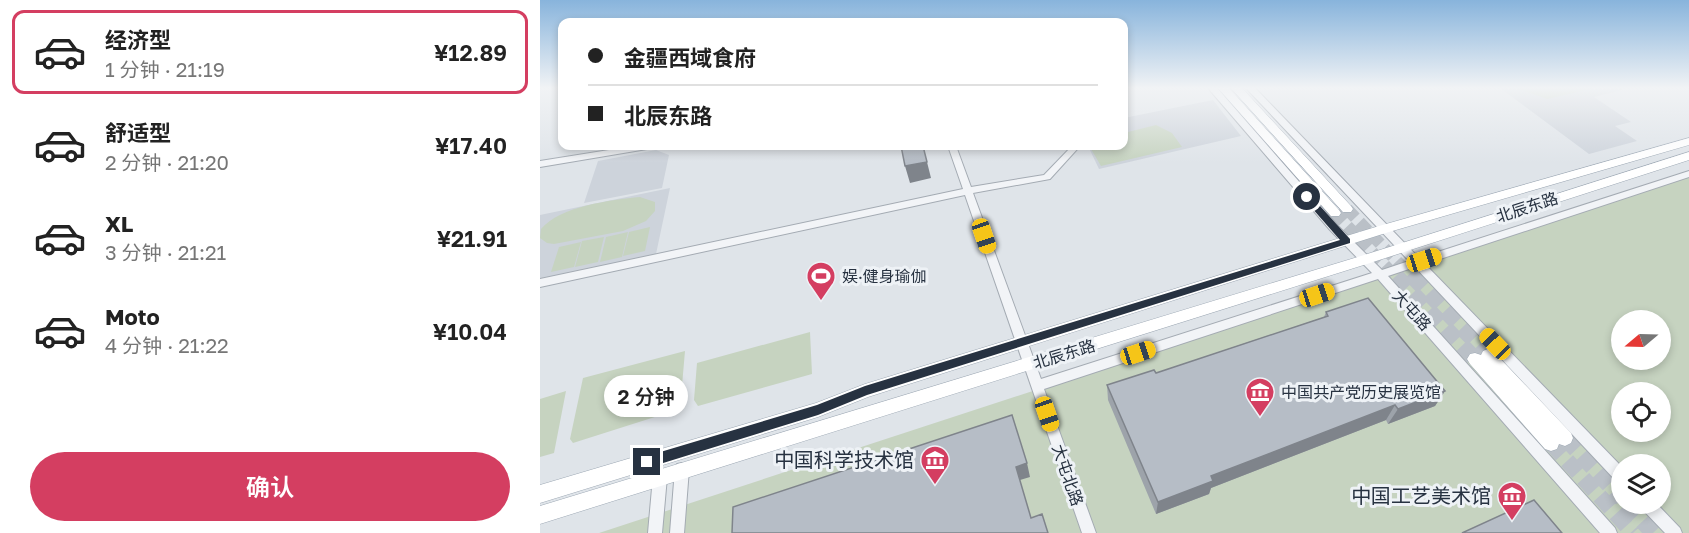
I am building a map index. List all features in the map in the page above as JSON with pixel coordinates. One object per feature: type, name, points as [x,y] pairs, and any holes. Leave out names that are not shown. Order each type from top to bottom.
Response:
[{"type":"main road","points":[[1247,113],[1341,211],[1257,113]]},
{"type":"main road","name":"北辰东路","points":[[540,495],[818,410],[865,391],[1384,229],[1689,141]]},
{"type":"main road","name":"北辰东路","points":[[540,515],[682,469],[1365,260],[1689,156]]},
{"type":"main road","points":[[1481,357],[1558,440]]},
{"type":"street","name":"大屯路","points":[[1234,113],[1610,533]]},
{"type":"street","points":[[1274,113],[1611,466]]},
{"type":"street","points":[[540,164],[623,150]]},
{"type":"street","name":"大屯北路","points":[[953,150],[1089,533]]},
{"type":"street","points":[[540,283],[968,191],[1047,177],[1072,150]]},
{"type":"street","name":"北辰东路","points":[[1037,386],[1689,174]]},
{"type":"street","points":[[677,533],[682,469]]},
{"type":"street","points":[[655,533],[660,477]]},
{"type":"street","points":[[1657,514],[1675,533]]},
{"type":"shaded area","points":[[1149,113],[1223,113],[1241,136],[1099,169],[1090,150],[1128,150],[1128,117]]},
{"type":"shaded area","points":[[1534,113],[1617,113],[1631,122],[1615,126],[1637,141],[1589,154]]},
{"type":"shaded area","points":[[656,150],[669,155],[662,188],[584,203],[598,161]]},
{"type":"shaded area","points":[[670,188],[656,254],[540,279],[540,215]]},
{"type":"green space","points":[[1156,125],[1172,133],[1182,147],[1101,166],[1092,150],[1128,150],[1128,132]]},
{"type":"green space","points":[[1689,176],[1689,533],[599,533]]},
{"type":"green space","points":[[640,197],[655,202],[655,211],[646,221],[623,231],[554,244],[547,243],[540,238],[541,229],[560,215],[587,206]]},
{"type":"green space","points":[[650,227],[645,251],[623,256],[629,232]]},
{"type":"green space","points":[[628,232],[622,257],[600,262],[606,237]]},
{"type":"green space","points":[[604,237],[598,262],[575,267],[582,241]]},
{"type":"green space","points":[[581,242],[574,267],[551,272],[559,247]]},
{"type":"green space","points":[[810,332],[812,374],[698,406],[694,400],[697,363]]},
{"type":"green space","points":[[685,351],[680,409],[573,443],[570,439],[583,378]]},
{"type":"green space","points":[[566,391],[554,453],[540,457],[540,399]]},
{"type":"building","points":[[902,150],[924,150],[927,162],[905,166]]},
{"type":"building","name":"中国共产党历史展览馆","points":[[1368,298],[1445,391],[1398,409],[1395,405],[1211,476],[1213,481],[1158,502],[1107,385],[1154,370],[1156,373],[1328,316],[1326,312]]},
{"type":"building","name":"中国科学技术馆","points":[[1012,415],[1027,463],[1016,467],[1031,518],[1042,514],[1048,533],[732,533],[733,507]]},
{"type":"building","points":[[1534,500],[1562,533],[1462,533]]},
{"type":"tunnel","points":[[1347,209],[1413,278]]},
{"type":"tunnel","points":[[1335,213],[1397,278]]},
{"type":"tunnel","points":[[1396,276],[1475,359]]},
{"type":"tunnel","points":[[1412,276],[1488,355]]},
{"type":"tunnel","points":[[1565,438],[1611,487]]},
{"type":"tunnel","points":[[1551,443],[1633,533]]},
{"type":"tunnel","points":[[1635,514],[1653,533]]},
{"type":"place","name":"娱·健身瑜伽","points":[[821,302]]},
{"type":"place","name":"中国共产党历史展览馆","points":[[1260,418]]},
{"type":"place","name":"中国科学技术馆","points":[[935,486]]},
{"type":"place","name":"中国工艺美术馆","points":[[1512,522]]},
{"type":"route","points":[[647,462],[818,410],[865,391],[1347,241],[1307,197]]}]
